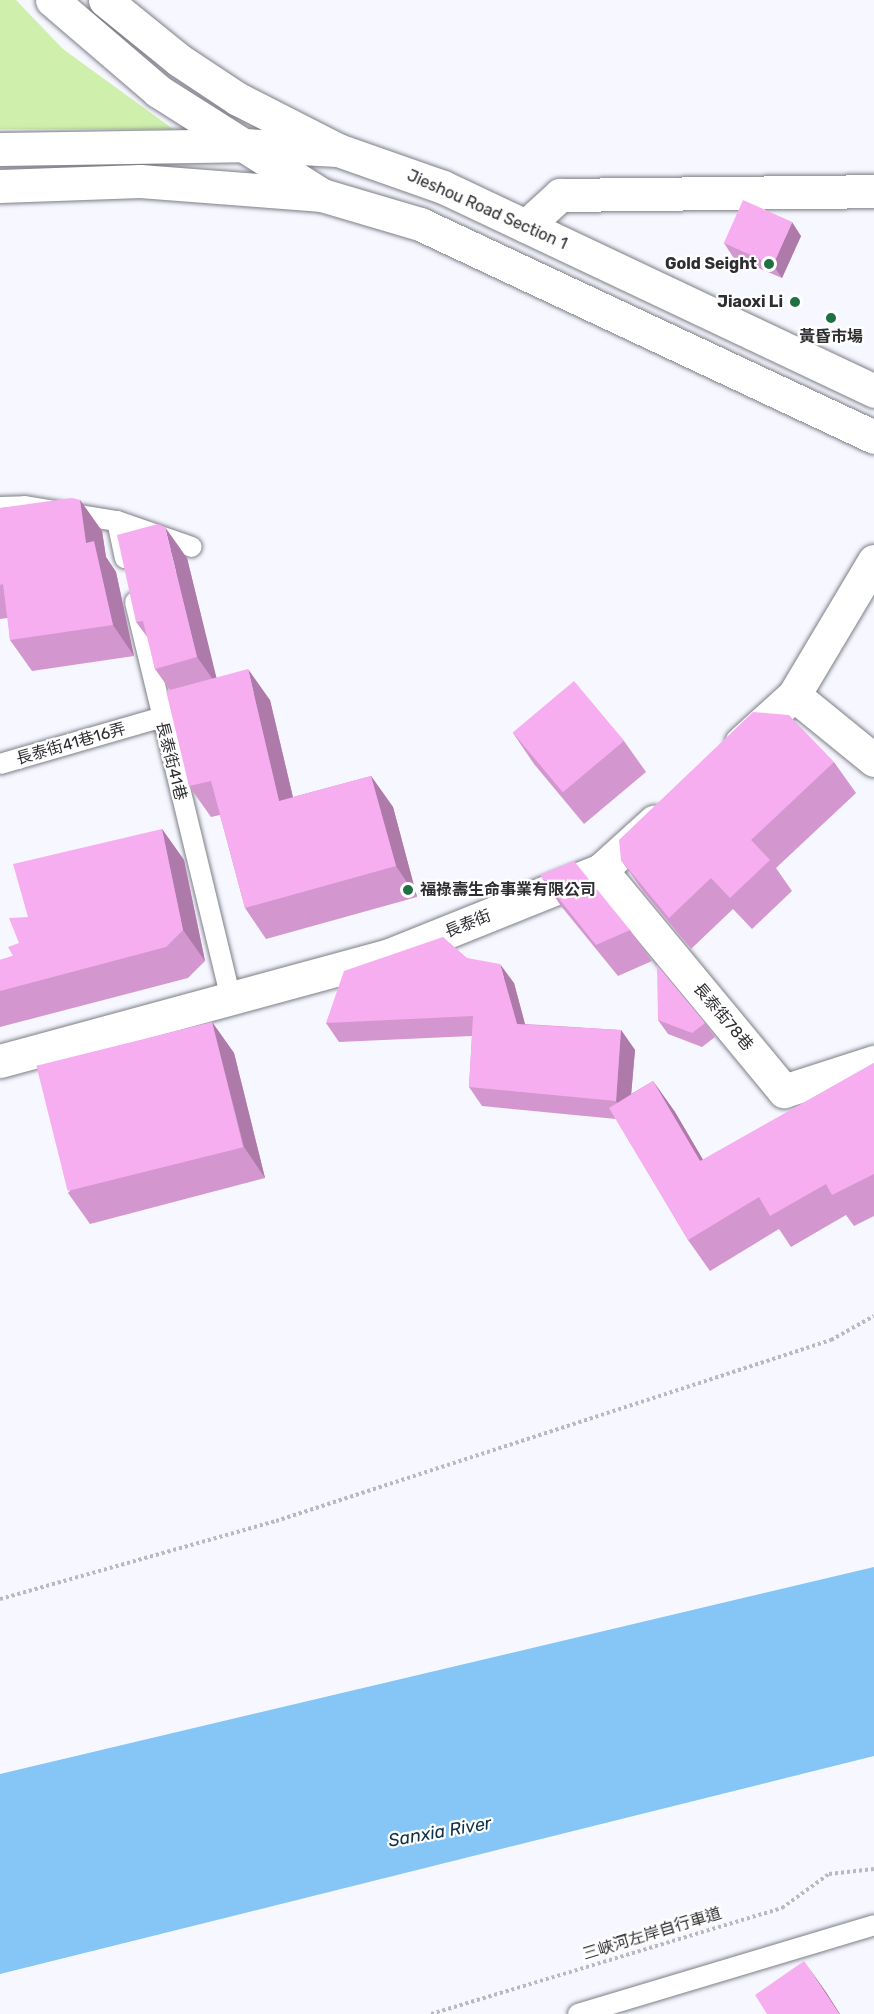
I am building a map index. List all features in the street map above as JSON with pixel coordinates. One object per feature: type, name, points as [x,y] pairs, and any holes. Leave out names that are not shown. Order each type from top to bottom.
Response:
[{"type":"main road","points":[[52,0],[158,91],[322,195]]},
{"type":"main road","points":[[105,0],[179,60],[238,99],[338,150]]},
{"type":"main road","name":"Jieshou Road Section 1","points":[[0,149],[243,145],[338,150],[443,187],[874,391]]},
{"type":"main road","points":[[0,186],[140,181],[322,195],[420,224],[874,437]]},
{"type":"main road","points":[[526,226],[560,195],[627,187],[874,191]]},
{"type":"main road","points":[[715,766],[794,695],[874,561]]},
{"type":"main road","points":[[794,695],[874,760]]},
{"type":"main road","name":"長泰街","points":[[0,1061],[387,956],[601,870],[680,798]]},
{"type":"main road","name":"長泰街78巷","points":[[601,870],[784,1091],[874,1062]]},
{"type":"lane","points":[[0,507],[25,506],[117,521],[192,547]]},
{"type":"lane","name":"長泰街41巷","points":[[117,521],[160,718],[231,999]]},
{"type":"lane","name":"長泰街41巷16弄","points":[[0,764],[192,709]]},
{"type":"lane","points":[[578,2014],[874,1925]]},
{"type":"path","points":[[0,1599],[276,1521],[831,1340],[874,1316]]},
{"type":"path","name":"三峽河左岸自行車道","points":[[431,2014],[782,1908],[829,1875],[874,1869]]},
{"type":"green space","points":[[0,0],[16,0],[63,49],[173,129],[0,129]]},
{"type":"water","name":"Sanxia River","points":[[874,1567],[874,1756],[0,1974],[0,1774]]},
{"type":"building","points":[[743,200],[792,222],[773,265],[724,243]]},
{"type":"building","points":[[72,498],[80,500],[86,543],[94,541],[113,625],[10,640],[3,584],[0,585],[0,508]]},
{"type":"building","points":[[158,524],[165,527],[197,657],[155,669],[143,621],[136,622],[117,535]]},
{"type":"building","points":[[248,669],[279,801],[371,776],[396,866],[245,908],[211,781],[189,786],[166,691]]},
{"type":"building","points":[[574,681],[624,741],[563,792],[513,732]]},
{"type":"building","points":[[753,712],[789,715],[834,762],[751,840],[770,860],[730,898],[711,878],[669,918],[621,860],[619,840]]},
{"type":"building","points":[[162,829],[183,930],[166,947],[0,991],[0,960],[13,956],[8,947],[19,943],[9,918],[28,917],[13,864]]},
{"type":"building","points":[[574,861],[630,930],[596,945],[540,875]]},
{"type":"building","points":[[443,937],[467,958],[500,964],[517,1024],[621,1030],[616,1101],[469,1087],[473,1016],[326,1023],[344,971]]},
{"type":"building","points":[[657,965],[705,1023],[692,1033],[658,1020]]},
{"type":"building","points":[[212,1022],[243,1147],[68,1191],[36,1066]]},
{"type":"building","points":[[874,1063],[874,1174],[832,1195],[826,1184],[770,1216],[759,1197],[688,1240],[609,1108],[653,1081],[700,1161]]},
{"type":"building","points":[[804,1961],[839,2014],[767,2014],[755,1995]]},
{"type":"place","name":"Gold Seight","points":[[769,264]]},
{"type":"place","name":"Jiaoxi Li","points":[[795,302]]},
{"type":"place","name":"黃昏市場","points":[[831,318]]},
{"type":"place","name":"福祿壽生命事業有限公司","points":[[408,890]]}]
